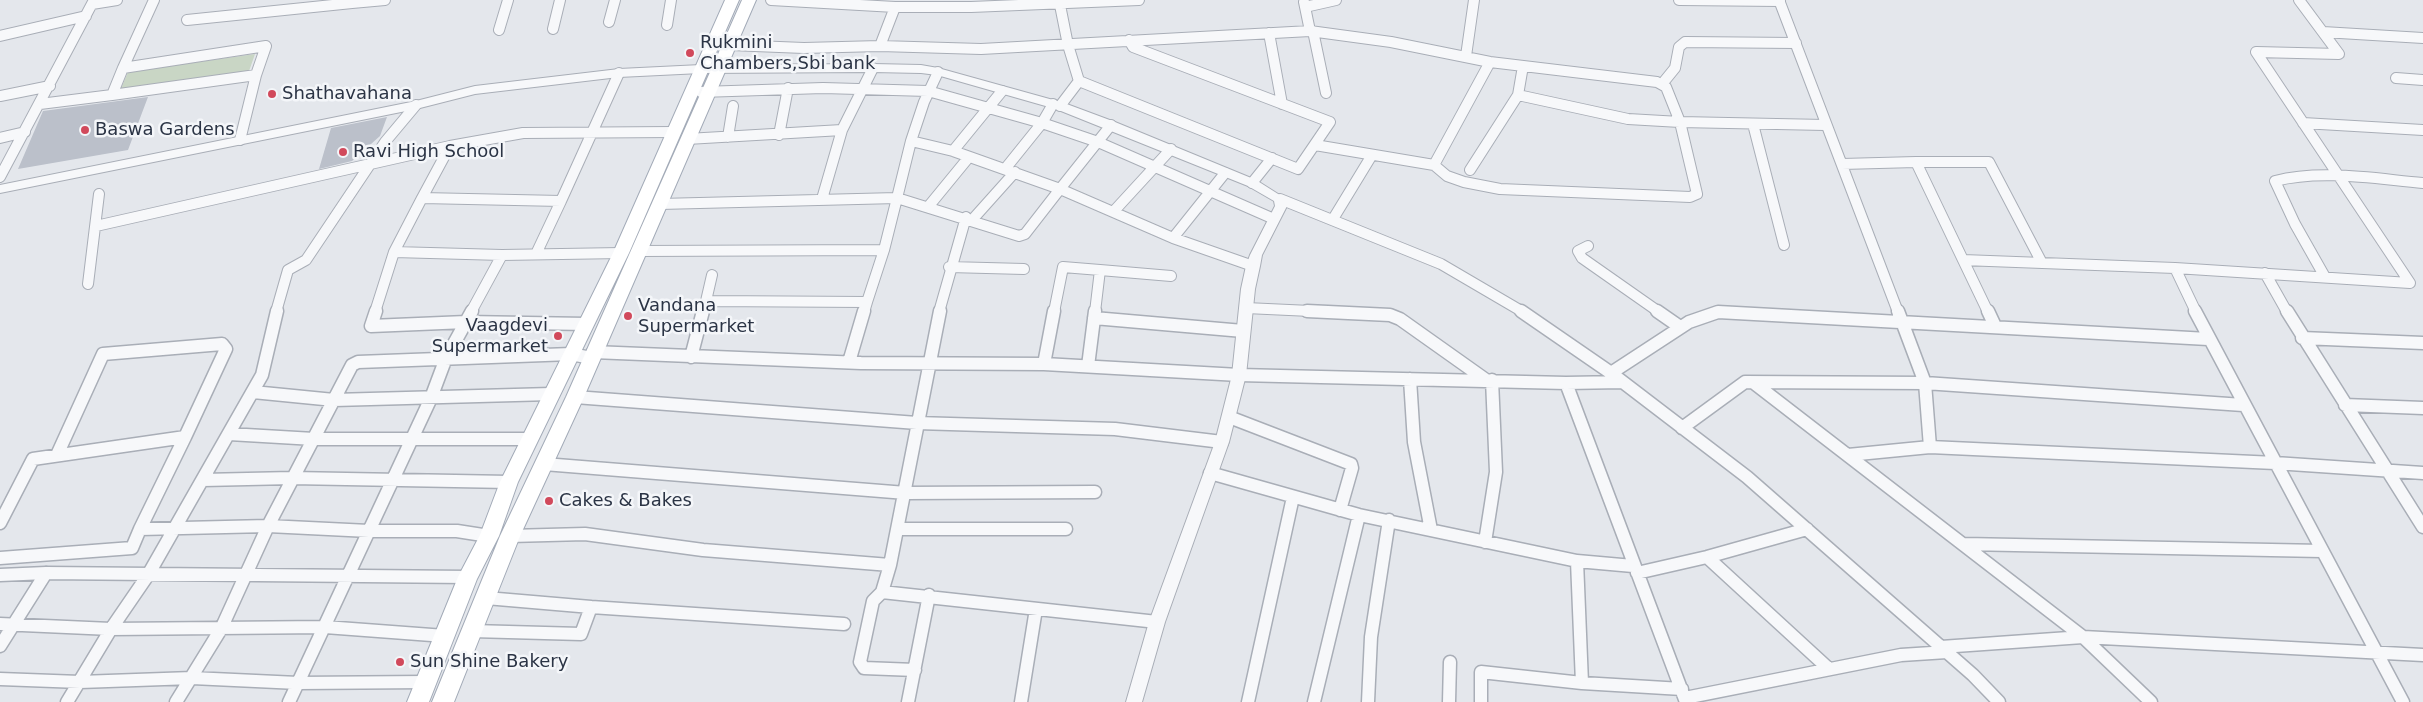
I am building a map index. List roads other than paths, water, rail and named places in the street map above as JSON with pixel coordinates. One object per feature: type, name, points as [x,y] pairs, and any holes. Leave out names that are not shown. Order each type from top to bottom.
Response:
[{"type":"main road","points":[[699,92],[700,69],[732,0]]},
{"type":"main road","points":[[418,702],[468,577],[489,536],[529,439],[680,136],[699,92],[718,69],[749,0]]},
{"type":"main road","points":[[443,702],[510,536],[575,397],[660,204],[680,136]]},
{"type":"street","points":[[0,177],[93,2],[116,0]]},
{"type":"street","points":[[112,95],[154,0]]},
{"type":"street","points":[[187,20],[352,1],[385,0]]},
{"type":"street","points":[[499,30],[508,0]]},
{"type":"street","points":[[553,29],[560,0]]},
{"type":"street","points":[[609,22],[616,0]]},
{"type":"street","points":[[667,25],[671,0]]},
{"type":"street","points":[[771,0],[831,1],[895,6],[1139,0]]},
{"type":"street","points":[[1326,94],[1305,4],[1336,0]]},
{"type":"street","points":[[1466,56],[1474,0]]},
{"type":"street","points":[[1679,0],[1780,1],[1825,125],[1842,164],[1925,383],[1930,447]]},
{"type":"street","points":[[1963,260],[2175,268],[2410,283],[2256,52],[2339,54],[2299,0]]},
{"type":"street","points":[[1059,2],[1068,46],[1080,81],[1298,169],[1330,122],[1133,47],[1129,40]]},
{"type":"street","points":[[880,46],[895,6]]},
{"type":"street","points":[[0,36],[86,16]]},
{"type":"street","points":[[730,44],[804,48],[880,46],[981,48],[1068,46],[1129,40],[1312,31],[1392,42],[1490,62],[1657,82],[1666,87],[1680,122],[1697,194],[1690,197],[1500,189],[1464,182],[1447,176],[1434,165],[1314,145]]},
{"type":"street","points":[[2323,32],[2423,38]]},
{"type":"street","points":[[1268,33],[1282,104]]},
{"type":"street","points":[[1662,84],[1675,68],[1679,47],[1685,42],[1796,42]]},
{"type":"street","points":[[123,68],[266,46],[256,75],[240,140]]},
{"type":"street","points":[[1434,165],[1490,62]]},
{"type":"street","points":[[1470,170],[1518,95],[1523,66]]},
{"type":"street","points":[[822,199],[842,130],[873,68]]},
{"type":"street","points":[[0,189],[416,105],[475,90],[619,73],[700,69],[873,68],[921,69],[938,72],[1002,92],[1056,105],[1171,149],[1252,184],[1280,199],[1441,264],[1511,304],[1622,382],[1747,477],[1944,650],[1999,702]]},
{"type":"street","points":[[849,362],[884,250],[910,141],[928,91],[938,72]]},
{"type":"street","points":[[536,254],[619,73]]},
{"type":"street","points":[[40,104],[256,75]]},
{"type":"street","points":[[2396,78],[2423,80]]},
{"type":"street","points":[[915,670],[864,668],[860,662],[873,601],[882,592],[899,529],[917,423],[949,267],[969,218],[1010,170],[1056,105],[1080,81]]},
{"type":"street","points":[[0,96],[50,86]]},
{"type":"street","points":[[779,134],[788,88]]},
{"type":"street","points":[[699,92],[788,88],[862,88],[928,91],[989,107],[1098,142],[1156,166],[1274,220]]},
{"type":"street","points":[[953,151],[1002,92]]},
{"type":"street","points":[[1518,95],[1628,119],[1825,125]]},
{"type":"street","points":[[67,702],[111,629],[148,575],[262,375],[267,347],[288,270],[306,260],[391,134],[416,105]]},
{"type":"street","points":[[728,137],[733,106]]},
{"type":"street","points":[[2303,123],[2423,130]]},
{"type":"street","points":[[1753,124],[1784,245]]},
{"type":"street","points":[[660,204],[897,198],[969,218],[1013,234],[1025,234],[1111,125]]},
{"type":"street","points":[[96,226],[239,192],[369,166],[450,146],[523,134],[592,133],[728,137],[842,130]]},
{"type":"street","points":[[0,138],[25,132]]},
{"type":"street","points":[[910,141],[953,151],[1010,170],[1114,211],[1173,238],[1253,266]]},
{"type":"street","points":[[450,146],[394,252],[370,326],[466,322],[586,324]]},
{"type":"street","points":[[1114,211],[1171,149]]},
{"type":"street","points":[[1333,220],[1372,155]]},
{"type":"street","points":[[928,207],[969,157]]},
{"type":"street","points":[[1252,184],[1272,158]]},
{"type":"street","points":[[1916,162],[1995,326]]},
{"type":"street","points":[[1842,164],[1989,162],[2042,263]]},
{"type":"street","points":[[1173,238],[1225,173]]},
{"type":"street","points":[[2325,277],[2294,224],[2275,181],[2287,178],[2340,178],[2423,183]]},
{"type":"street","points":[[88,284],[99,194]]},
{"type":"street","points":[[422,198],[561,201]]},
{"type":"street","points":[[1134,702],[1157,622],[1222,442],[1238,375],[1253,266],[1256,255],[1281,206],[1280,199]]},
{"type":"street","points":[[1588,246],[1578,251],[1582,258],[1680,327]]},
{"type":"street","points":[[640,251],[884,250]]},
{"type":"street","points":[[394,252],[502,255],[621,253]]},
{"type":"street","points":[[289,702],[394,480],[431,398],[446,358],[502,255]]},
{"type":"street","points":[[949,267],[1024,269]]},
{"type":"street","points":[[1044,364],[1063,267],[1171,276]]},
{"type":"street","points":[[2175,268],[2208,339],[2403,702]]},
{"type":"street","points":[[1088,366],[1100,270]]},
{"type":"street","points":[[2265,273],[2302,338],[2389,471],[2423,528]]},
{"type":"street","points":[[691,356],[712,275]]},
{"type":"street","points":[[706,301],[868,302]]},
{"type":"street","points":[[1246,308],[1390,315],[1400,319],[1489,380]]},
{"type":"street","points":[[1611,374],[1680,327],[1703,316],[1718,312],[2208,339]]},
{"type":"street","points":[[1094,318],[1243,331]]},
{"type":"street","points":[[2302,338],[2423,343]]},
{"type":"street","points":[[0,558],[132,548],[226,349],[222,344],[103,354],[57,455]]},
{"type":"street","points":[[176,702],[222,629],[268,526],[292,478],[355,363],[571,354],[849,362],[1044,364],[1238,375],[1566,383],[1622,382]]},
{"type":"street","points":[[1410,378],[1414,442],[1431,530]]},
{"type":"street","points":[[1485,542],[1496,472],[1489,380]]},
{"type":"street","points":[[1566,383],[1684,697]]},
{"type":"street","points":[[1682,428],[1741,383],[1925,383],[2243,405]]},
{"type":"street","points":[[1754,383],[2084,636],[2151,702]]},
{"type":"street","points":[[253,392],[334,400],[551,394]]},
{"type":"street","points":[[575,397],[917,423],[1115,429],[1222,442]]},
{"type":"street","points":[[2345,405],[2423,408]]},
{"type":"street","points":[[1229,417],[1351,464],[1352,468],[1340,510]]},
{"type":"street","points":[[229,434],[314,439],[529,439]]},
{"type":"street","points":[[0,523],[33,459],[185,437]]},
{"type":"street","points":[[1848,455],[1930,447],[2275,463],[2423,473]]},
{"type":"street","points":[[544,464],[906,493],[1095,492]]},
{"type":"street","points":[[1210,473],[1359,515],[1577,561],[1635,569],[1707,557],[1807,529]]},
{"type":"street","points":[[203,480],[292,478],[510,482]]},
{"type":"street","points":[[1248,702],[1293,497]]},
{"type":"street","points":[[1314,702],[1359,515]]},
{"type":"street","points":[[1368,702],[1371,637],[1389,520]]},
{"type":"street","points":[[140,529],[268,526],[370,531],[457,531],[489,536]]},
{"type":"street","points":[[899,529],[1066,529]]},
{"type":"street","points":[[510,536],[586,534],[703,550],[890,565]]},
{"type":"street","points":[[1964,544],[2322,551]]},
{"type":"street","points":[[1707,557],[1829,669]]},
{"type":"street","points":[[1577,561],[1582,683]]},
{"type":"street","points":[[0,646],[7,624],[46,573]]},
{"type":"street","points":[[0,575],[46,573],[468,577]]},
{"type":"street","points":[[882,592],[929,595],[1157,622]]},
{"type":"street","points":[[908,702],[929,595]]},
{"type":"street","points":[[486,598],[844,624]]},
{"type":"street","points":[[472,631],[581,634],[590,607]]},
{"type":"street","points":[[1021,702],[1036,609]]},
{"type":"street","points":[[7,624],[111,629],[325,627],[446,636]]},
{"type":"street","points":[[1481,702],[1481,672],[1684,697],[1900,655],[2084,636],[2423,655]]},
{"type":"street","points":[[1449,702],[1450,662]]},
{"type":"street","points":[[0,679],[80,682],[192,678],[298,683],[426,682]]},
{"type":"place","name":"Rukmini Chambers,Sbi bank","points":[[690,53]]},
{"type":"place","name":"Shathavahana","points":[[272,94]]},
{"type":"place","name":"Baswa Gardens","points":[[85,130]]},
{"type":"place","name":"Ravi High School","points":[[343,152]]},
{"type":"place","name":"Vandana Supermarket","points":[[628,316]]},
{"type":"place","name":"Vaagdevi Supermarket","points":[[558,336]]},
{"type":"place","name":"Cakes & Bakes","points":[[549,501]]},
{"type":"place","name":"Sun Shine Bakery","points":[[400,662]]}]
